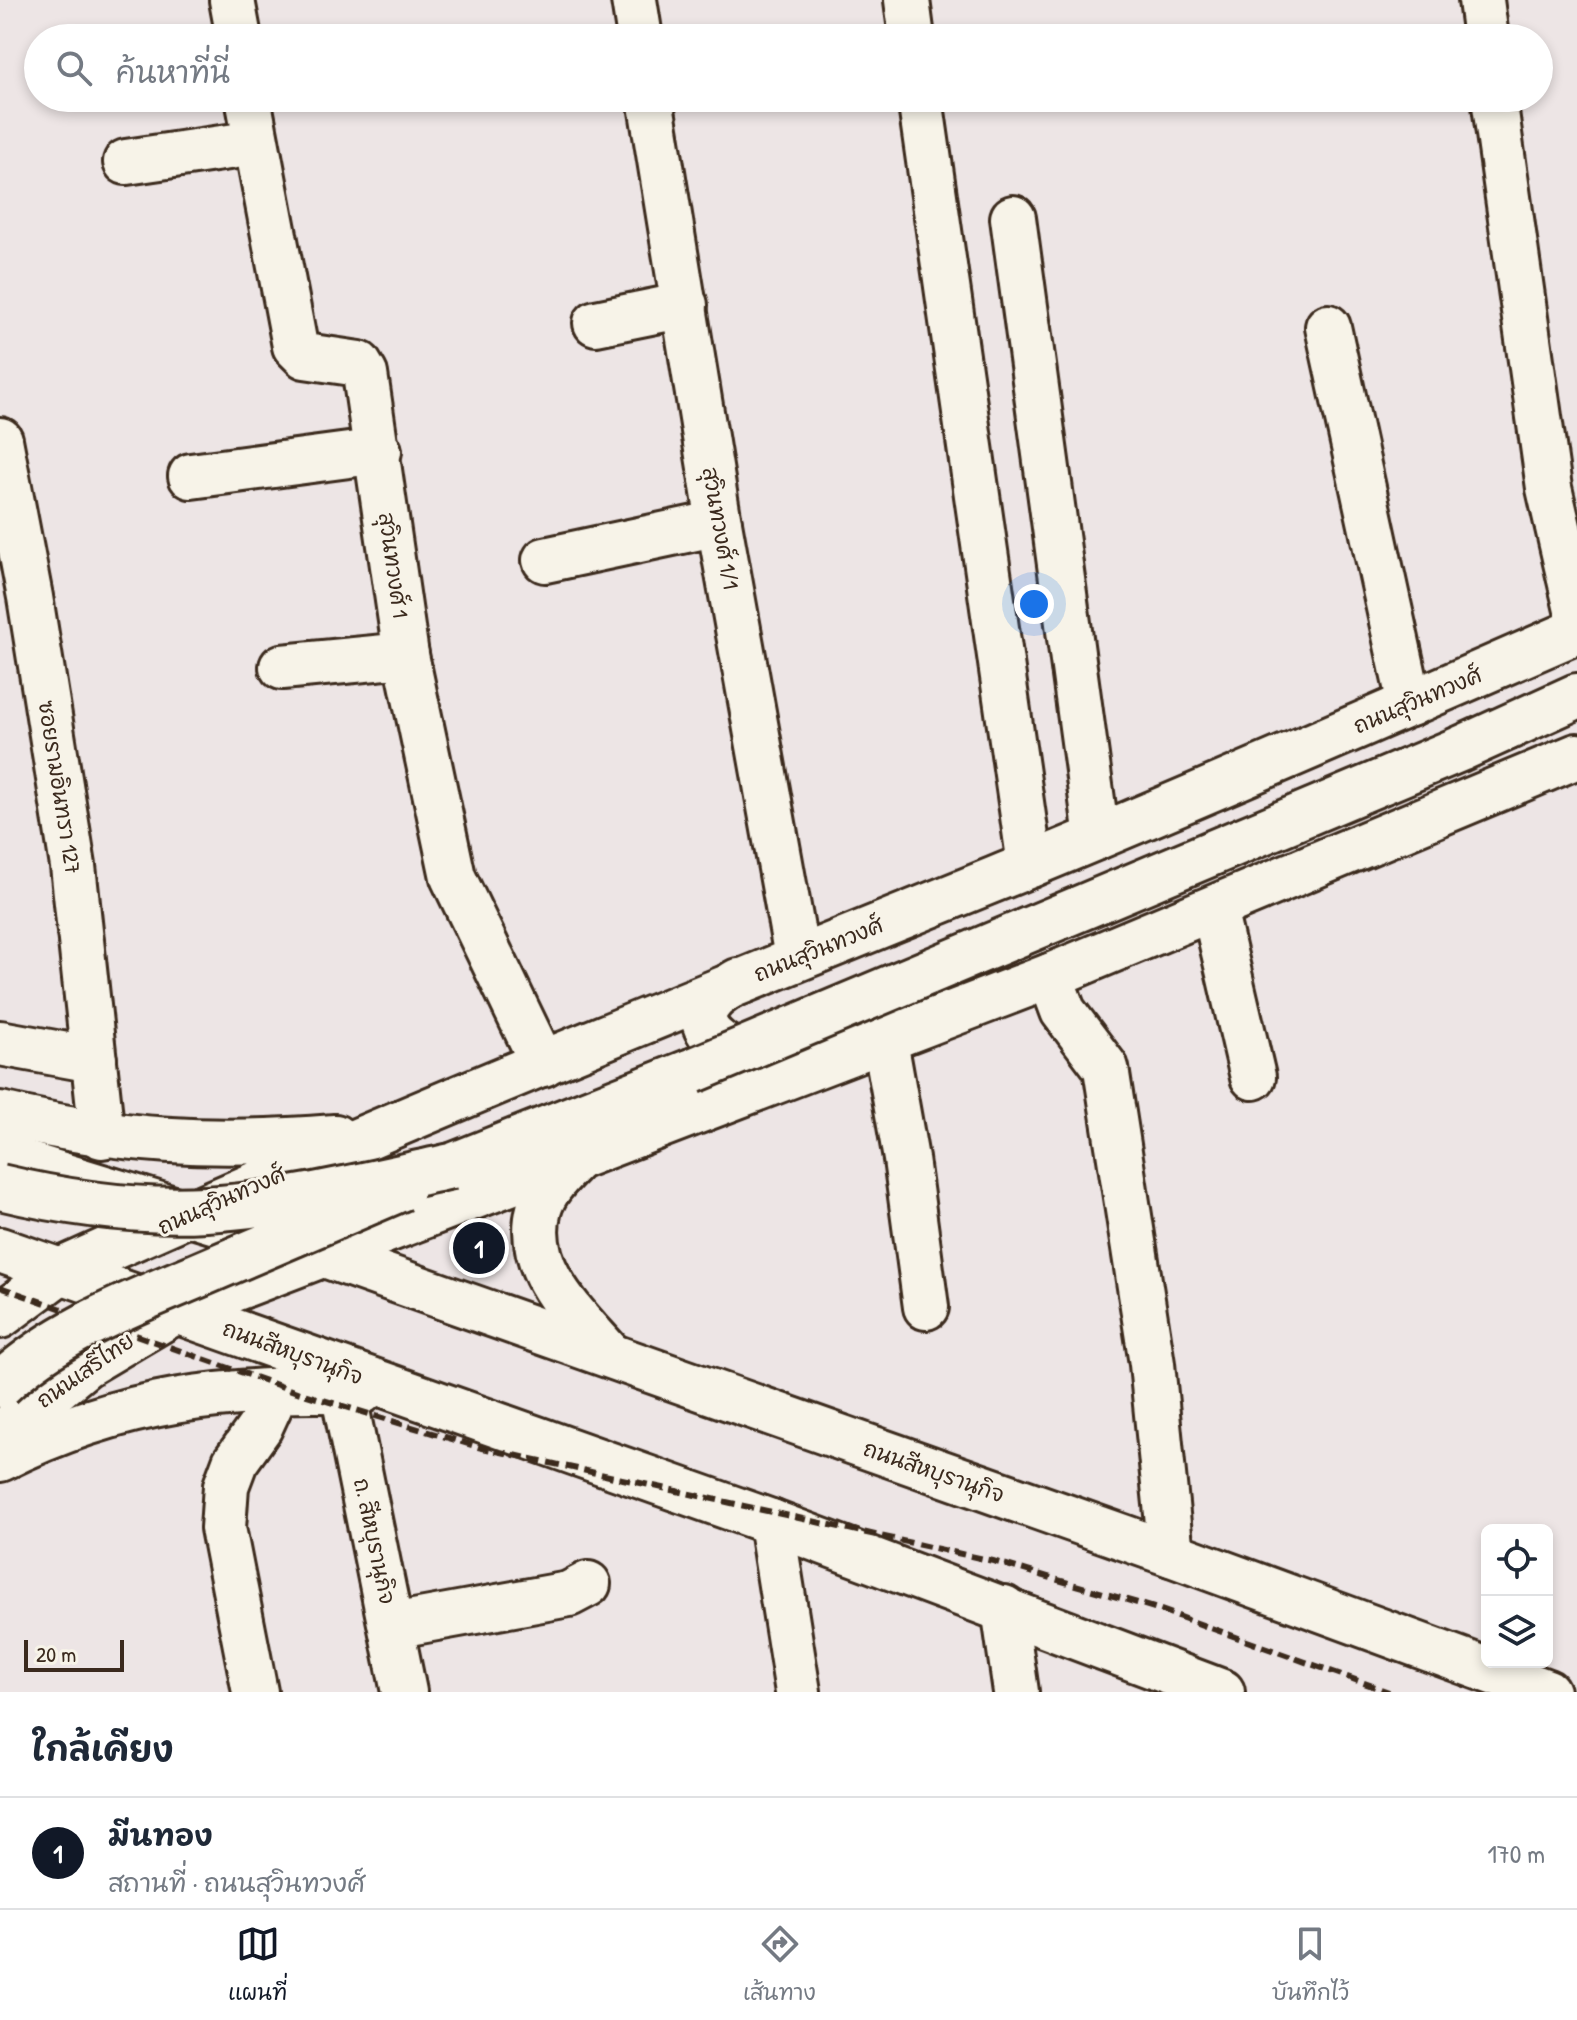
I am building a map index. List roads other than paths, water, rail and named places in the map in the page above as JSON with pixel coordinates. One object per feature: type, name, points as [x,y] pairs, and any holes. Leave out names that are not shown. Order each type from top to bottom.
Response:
[{"type":"main road","points":[[232,0],[236,24]]},
{"type":"main road","points":[[634,0],[638,24]]},
{"type":"main road","points":[[907,0],[910,24]]},
{"type":"main road","points":[[1481,0],[1484,24]]},
{"type":"main road","name":"สุวินทวงศ์ 1","points":[[250,112],[295,346],[305,356],[359,364],[365,374],[379,451],[406,655],[453,877],[543,1064]]},
{"type":"main road","name":"สุวินทวงศ์ 1/1","points":[[652,112],[719,523],[797,957]]},
{"type":"main road","points":[[922,112],[1030,865]]},
{"type":"main road","points":[[1496,112],[1547,474],[1577,610]]},
{"type":"main road","points":[[126,162],[256,143]]},
{"type":"main road","points":[[1013,218],[1097,837]]},
{"type":"main road","points":[[596,323],[685,305]]},
{"type":"main road","points":[[1328,327],[1410,704]]},
{"type":"main road","name":"ซอยรามอินทรา 127","points":[[0,440],[30,597],[73,866],[102,1136]]},
{"type":"main road","points":[[191,476],[379,451]]},
{"type":"main road","points":[[545,560],[719,523]]},
{"type":"main road","name":"ถนนสุวินทวงศ์","points":[[62,1270],[371,1135],[740,980],[1097,837],[1577,631]]},
{"type":"main road","points":[[282,667],[406,655]]},
{"type":"main road","points":[[0,1385],[22,1364],[72,1332],[132,1302],[452,1166],[692,1071],[1460,749],[1577,696]]},
{"type":"main road","points":[[176,1311],[319,1253],[810,1071],[1050,976],[1577,756]]},
{"type":"main road","points":[[1214,909],[1253,1077]]},
{"type":"main road","points":[[1050,976],[1063,1011],[1106,1068],[1152,1364],[1171,1554]]},
{"type":"main road","points":[[740,980],[708,1006],[704,1019],[716,1042],[760,1062],[810,1071]]},
{"type":"main road","points":[[885,1041],[906,1159],[926,1307]]},
{"type":"main road","points":[[0,1043],[94,1060]]},
{"type":"main road","points":[[443,1105],[422,1119],[414,1131],[413,1153],[423,1166],[448,1179],[509,1183]]},
{"type":"main road","points":[[0,1114],[102,1136],[229,1144],[371,1135]]},
{"type":"main road","name":"ถนนสีหบุรานุกิจ","points":[[0,1156],[319,1253],[1171,1554],[1547,1692]]},
{"type":"main road","points":[[576,1158],[549,1188],[538,1210],[542,1266],[555,1290],[611,1357]]},
{"type":"main road","points":[[0,1187],[54,1200],[121,1207],[204,1209],[290,1200],[452,1166]]},
{"type":"main road","name":"ถนนสีหบุรานุกิจ","points":[[0,1250],[771,1522],[1222,1692]]},
{"type":"main road","points":[[0,1316],[62,1270]]},
{"type":"main road","name":"ถนนเสรีไทย","points":[[0,1435],[85,1365],[176,1311]]},
{"type":"main road","points":[[255,1692],[223,1528],[226,1486],[235,1462],[260,1427],[277,1390]]},
{"type":"main road","points":[[0,1459],[50,1434],[112,1413],[229,1391],[408,1393]]},
{"type":"main road","name":"ถ. สีหบุรานุกิจ","points":[[343,1391],[404,1692]]},
{"type":"main road","points":[[771,1522],[798,1692]]},
{"type":"main road","points":[[392,1626],[569,1594],[588,1584]]},
{"type":"main road","points":[[1004,1608],[1016,1692]]},
{"type":"railway","points":[[0,1287],[297,1392],[478,1447],[993,1561],[1158,1609],[1389,1692]]},
{"type":"place","name":"มีนทอง","points":[[479,1248]]}]
